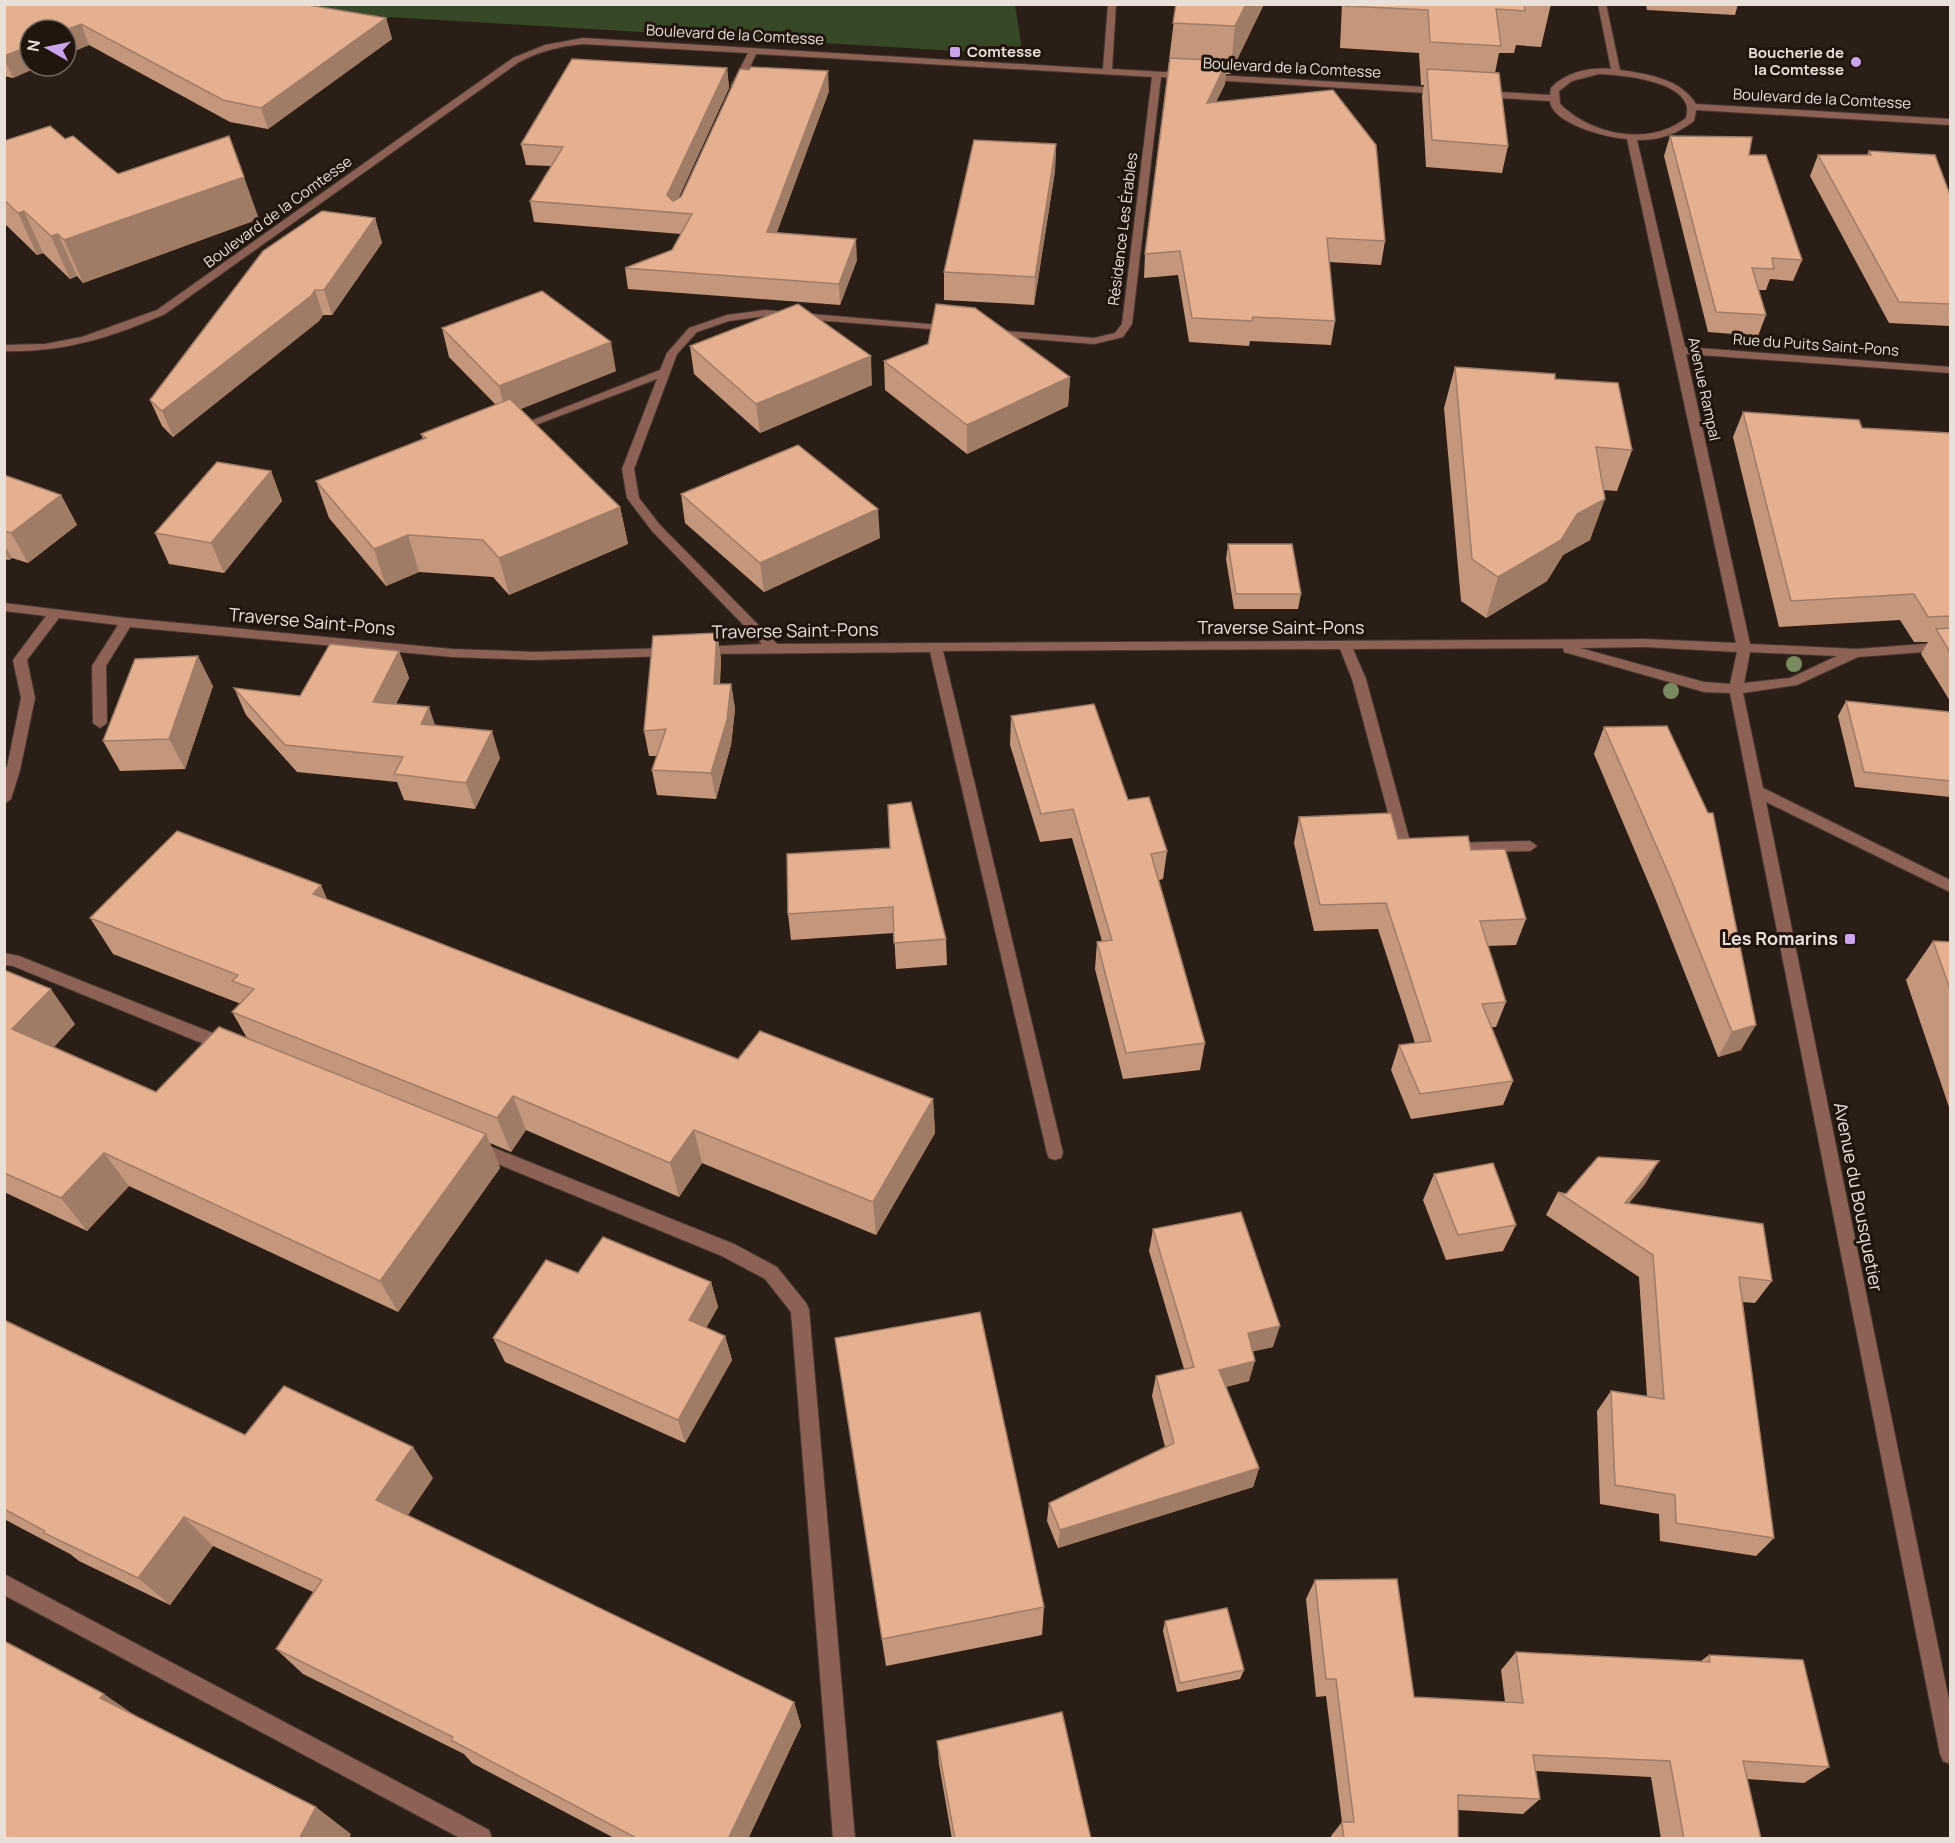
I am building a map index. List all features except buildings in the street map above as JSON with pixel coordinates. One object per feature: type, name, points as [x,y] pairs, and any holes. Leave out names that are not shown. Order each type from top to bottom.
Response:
[{"type":"street","points":[[1107,72],[1112,4]]},
{"type":"street","points":[[1602,4],[1616,72]]},
{"type":"street","name":"Boulevard de la Comtesse","points":[[4,348],[24,349],[77,343],[118,332],[161,312],[516,60],[536,49],[560,43],[583,41],[1455,92]]},
{"type":"street","points":[[734,92],[753,51]]},
{"type":"street","points":[[1599,71],[1616,72],[1666,83],[1683,94],[1692,107],[1691,119],[1679,129],[1658,135],[1631,136],[1602,132],[1577,123],[1560,111],[1553,98],[1554,90],[1560,83],[1570,77],[1599,71]]},
{"type":"street","name":"Résidence Les Érables","points":[[774,648],[656,528],[633,498],[628,469],[672,353],[693,330],[728,318],[765,313],[1094,341],[1119,335],[1127,324],[1157,75]]},
{"type":"street","points":[[1467,93],[1553,98]]},
{"type":"street","name":"Boulevard de la Comtesse","points":[[1692,107],[1950,122]]},
{"type":"street","name":"Avenue Rampal","points":[[1631,136],[1744,648]]},
{"type":"street","name":"Rue du Puits Saint-Pons","points":[[1680,350],[1950,370]]},
{"type":"street","points":[[505,429],[516,429],[665,372]]},
{"type":"street","name":"Traverse Saint-Pons","points":[[4,607],[126,622],[452,653],[534,656],[774,648],[1645,643],[1857,653],[1950,646]]},
{"type":"street","points":[[4,799],[28,698],[20,660],[56,613]]},
{"type":"street","points":[[100,723],[99,666],[126,622]]},
{"type":"street","points":[[1345,645],[1359,679],[1405,850],[1530,846]]},
{"type":"street","name":"Traverse Saint-Pons","points":[[1553,645],[1704,687],[1736,689],[1792,682],[1857,653]]},
{"type":"street","points":[[935,647],[1055,1153]]},
{"type":"street","name":"Avenue du Bousquetier","points":[[1744,648],[1736,689],[1950,1754]]},
{"type":"street","points":[[1758,792],[1950,886]]},
{"type":"street","points":[[4,958],[25,964],[245,1053]]},
{"type":"street","points":[[464,1143],[728,1250],[771,1273],[800,1308],[844,1839]]},
{"type":"street","points":[[4,1584],[481,1839]]},
{"type":"green space","points":[[189,5],[1015,5],[1023,55]]},
{"type":"place","name":"Comtesse","points":[[955,52]]},
{"type":"place","name":"Boucherie de la Comtesse","points":[[1856,62]]},
{"type":"place","name":"Les Romarins","points":[[1850,939]]}]
